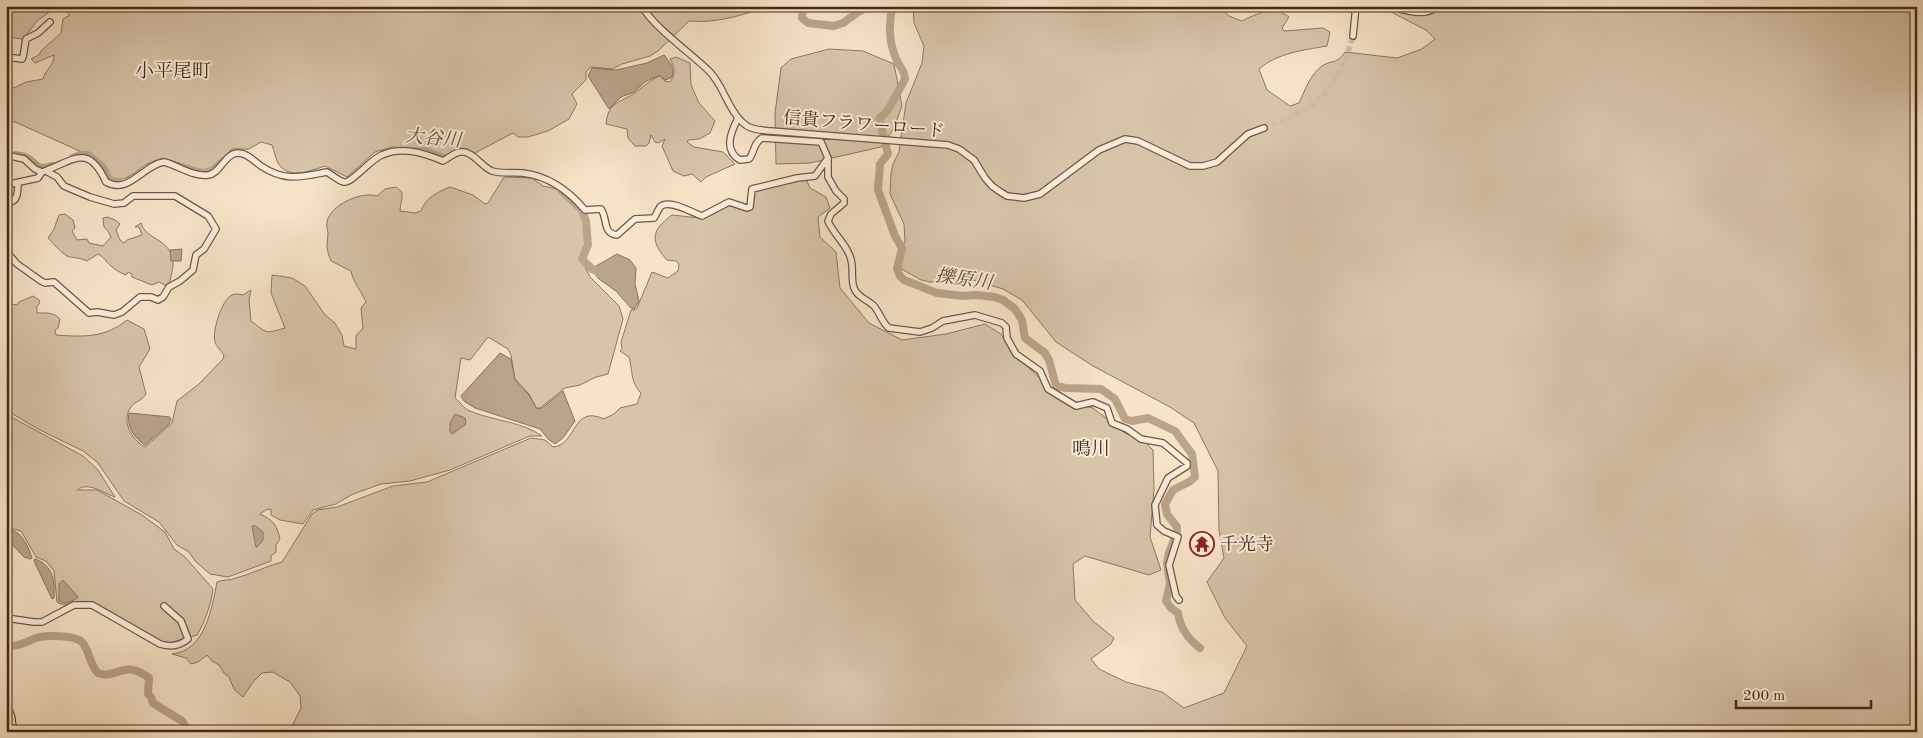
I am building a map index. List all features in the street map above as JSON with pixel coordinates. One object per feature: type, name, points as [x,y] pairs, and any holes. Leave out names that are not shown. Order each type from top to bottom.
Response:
[{"type":"highway","points":[[6,707],[10,717],[12,732]]},
{"type":"street","points":[[642,6],[659,26],[709,71],[720,86],[738,118],[731,135],[730,147],[734,156],[740,160],[749,160],[754,153],[754,146],[762,138],[821,142],[828,158],[828,177],[836,191],[844,199],[840,207],[831,214],[828,221],[829,225],[852,259],[853,287],[856,293],[872,304],[879,312],[885,326],[920,332],[932,328],[943,321],[975,315],[1002,323],[1006,327],[1006,338],[1016,354],[1040,370],[1044,384],[1050,390],[1076,406],[1085,402],[1093,402],[1107,408],[1112,423],[1127,429],[1141,440],[1163,443],[1187,463],[1187,466],[1168,478],[1155,507],[1157,525],[1164,531],[1178,537],[1170,565],[1176,596],[1179,600]]},
{"type":"street","points":[[1348,6],[1355,9],[1353,36]]},
{"type":"street","points":[[1388,6],[1421,14],[1427,13],[1439,6]]},
{"type":"street","points":[[6,57],[22,59],[24,57],[26,40],[38,33],[50,22]]},
{"type":"street","name":"信貴フラワーロード","points":[[738,118],[747,126],[757,130],[948,145],[959,149],[974,160],[992,186],[1007,196],[1024,198],[1040,194],[1099,150],[1126,139],[1138,141],[1190,166],[1203,166],[1217,162],[1248,134],[1264,128]]},
{"type":"street","points":[[6,184],[38,178],[44,172],[76,159],[86,158],[99,168],[106,182],[115,185],[133,181],[153,166],[164,162],[206,176],[212,174],[233,154],[238,153],[281,176],[304,177],[327,172],[344,182],[350,182],[363,168],[380,155],[407,151],[427,154],[443,161],[462,152],[467,152],[486,168],[494,172],[539,176],[566,192],[584,210],[601,209],[604,214],[607,230],[611,234],[617,235],[635,219],[654,218],[660,207],[664,204],[671,204],[702,216],[729,202],[747,208],[750,207],[752,189],[797,178],[815,176],[828,158]]},
{"type":"street","points":[[6,156],[24,159],[35,169],[57,177],[64,186],[90,197],[114,204],[124,202],[133,196],[174,196],[208,216],[216,230],[204,249],[196,255],[193,270],[180,282],[169,287],[163,297],[158,300],[151,297],[140,297],[122,312],[114,315],[97,312],[88,313],[54,282],[41,281],[17,264],[6,251]]},
{"type":"street","points":[[6,202],[14,201],[18,193],[18,183]]},
{"type":"street","points":[[6,618],[42,622],[74,605],[92,605],[160,644],[171,646],[182,643],[188,639],[184,625],[164,606]]},
{"type":"shaded area","points":[[7,6],[54,6],[54,9],[38,20],[23,39],[6,37]]},
{"type":"shaded area","points":[[59,6],[764,6],[761,9],[743,15],[725,19],[689,21],[658,51],[650,56],[612,69],[591,67],[586,72],[586,80],[572,94],[577,104],[569,119],[548,131],[528,137],[518,137],[513,133],[475,153],[464,149],[446,155],[438,155],[429,150],[392,147],[375,152],[347,177],[325,166],[299,173],[286,171],[277,161],[272,145],[261,142],[249,149],[232,149],[212,169],[206,171],[162,158],[147,164],[126,178],[116,180],[111,179],[104,168],[93,157],[15,122],[8,122],[9,111],[6,110],[6,84],[9,82],[14,88],[26,82],[43,79],[53,62],[54,55],[35,63],[31,59],[39,55],[61,33],[63,19],[70,15]]},
{"type":"shaded area","points":[[913,6],[1217,6],[1229,16],[1242,21],[1260,13],[1278,12],[1289,17],[1282,28],[1284,31],[1323,28],[1330,32],[1327,46],[1282,56],[1259,69],[1267,90],[1290,106],[1299,103],[1308,83],[1322,66],[1339,59],[1345,52],[1397,58],[1422,49],[1435,39],[1426,30],[1389,11],[1388,6],[1917,6],[1917,732],[289,732],[301,708],[300,696],[290,682],[273,672],[262,673],[243,697],[234,689],[229,677],[219,665],[207,655],[198,662],[191,664],[186,658],[172,654],[183,651],[199,637],[209,615],[217,582],[234,579],[282,562],[312,514],[318,510],[337,507],[393,486],[427,482],[531,438],[545,440],[553,447],[561,445],[567,440],[580,421],[586,417],[594,416],[604,419],[614,414],[620,408],[637,404],[641,393],[633,380],[629,357],[620,351],[622,349],[621,342],[631,310],[637,308],[652,272],[668,278],[678,271],[679,264],[676,261],[667,260],[657,247],[655,236],[660,226],[672,215],[700,218],[726,204],[748,211],[751,209],[755,189],[801,180],[807,181],[810,188],[826,197],[830,208],[818,217],[820,237],[836,252],[840,288],[869,323],[902,340],[946,334],[985,324],[1001,334],[1013,353],[1065,402],[1093,408],[1125,433],[1145,442],[1153,450],[1154,489],[1150,537],[1161,570],[1149,575],[1085,556],[1073,564],[1075,600],[1093,621],[1114,638],[1111,644],[1091,659],[1099,669],[1126,682],[1162,692],[1184,708],[1224,693],[1247,646],[1225,618],[1207,582],[1224,558],[1219,530],[1218,471],[1194,423],[1170,407],[1093,366],[1056,342],[1022,300],[1003,289],[973,280],[930,282],[921,280],[898,267],[898,254],[905,242],[904,224],[890,194],[891,173],[899,152],[906,103],[922,63],[924,46],[914,23]]},
{"type":"shaded area","points":[[829,49],[863,51],[894,64],[902,106],[893,130],[881,147],[810,163],[776,164],[775,113],[781,68],[791,59]]},
{"type":"shaded area","points":[[664,55],[673,69],[671,78],[665,80],[660,75],[645,82],[634,92],[621,97],[609,109],[588,76],[592,68],[616,70],[647,63]]},
{"type":"shaded area","points":[[676,57],[690,63],[691,85],[699,103],[715,121],[710,133],[699,139],[688,140],[687,142],[694,147],[723,152],[735,164],[706,177],[701,182],[692,174],[684,176],[673,171],[662,146],[665,139],[658,143],[655,142],[651,135],[646,146],[635,146],[628,138],[627,129],[606,124],[609,111],[616,104],[659,76],[665,81],[670,82],[674,71],[670,59]]},
{"type":"shaded area","points":[[504,177],[532,178],[543,186],[557,189],[581,211],[584,219],[587,244],[581,258],[590,277],[619,306],[623,319],[608,374],[596,377],[580,385],[565,388],[540,408],[536,408],[529,394],[515,379],[511,355],[508,349],[488,337],[470,360],[461,358],[455,398],[464,407],[479,414],[525,427],[542,436],[530,436],[450,470],[410,481],[381,484],[353,494],[336,504],[313,510],[303,524],[280,520],[271,515],[271,509],[266,510],[260,514],[274,524],[280,539],[276,545],[276,552],[271,556],[271,561],[228,577],[210,574],[195,561],[189,552],[177,545],[159,522],[124,501],[98,463],[83,451],[38,429],[6,410],[6,303],[17,305],[19,302],[33,296],[40,303],[37,306],[37,313],[52,314],[60,319],[58,328],[55,330],[56,335],[93,335],[110,330],[127,320],[144,329],[150,349],[139,367],[146,394],[131,407],[128,412],[127,424],[132,435],[145,447],[172,423],[177,401],[199,384],[223,359],[224,355],[217,347],[214,337],[220,311],[229,297],[234,294],[243,295],[251,290],[249,300],[251,321],[269,332],[285,328],[271,293],[272,275],[292,278],[305,286],[325,315],[335,323],[342,335],[344,346],[356,349],[356,336],[363,328],[361,308],[366,302],[355,283],[351,271],[331,261],[327,248],[327,222],[329,216],[340,205],[363,196],[377,196],[385,189],[396,187],[402,192],[400,211],[415,213],[421,211],[429,199],[450,187],[473,195],[485,204],[488,203]]},
{"type":"shaded area","points":[[65,214],[73,220],[75,228],[72,231],[77,240],[87,239],[89,243],[103,246],[111,237],[104,227],[103,218],[108,217],[120,224],[116,230],[120,240],[124,243],[127,240],[142,235],[139,227],[135,227],[141,223],[148,233],[167,247],[171,253],[173,263],[170,283],[167,286],[159,282],[152,285],[132,277],[132,274],[128,272],[126,275],[114,269],[98,254],[87,261],[64,254],[48,238],[54,229],[59,215]]},
{"type":"shaded area","points":[[182,249],[181,261],[171,261],[170,250]]},
{"type":"shaded area","points":[[617,254],[630,260],[636,268],[635,284],[639,301],[634,309],[616,291],[599,279],[591,269]]},
{"type":"shaded area","points":[[500,353],[511,359],[515,380],[529,395],[537,409],[542,408],[563,391],[575,421],[563,438],[555,444],[540,429],[475,408],[464,401],[461,396]]},
{"type":"shaded area","points":[[129,413],[170,417],[171,420],[168,425],[145,445],[132,432],[128,418]]},
{"type":"shaded area","points":[[6,414],[83,456],[98,470],[115,497],[91,487],[77,490],[97,490],[142,515],[165,532],[174,549],[185,557],[213,589],[207,613],[197,635],[170,643],[162,642],[95,604],[83,601],[64,604],[57,602],[54,571],[46,561],[36,557],[21,531],[6,527]]},
{"type":"shaded area","points":[[455,414],[465,418],[466,421],[465,425],[452,434],[450,432],[450,423]]},
{"type":"shaded area","points":[[252,526],[256,526],[263,532],[263,540],[257,547],[256,547]]},
{"type":"shaded area","points":[[6,529],[20,535],[32,558],[24,557],[6,538]]},
{"type":"shaded area","points":[[35,559],[46,565],[52,574],[54,598],[52,599],[34,561]]},
{"type":"shaded area","points":[[63,580],[78,597],[66,603],[59,601],[59,584]]},
{"type":"waterway","name":"擽原川","points":[[803,6],[802,18],[808,23],[834,26],[843,23],[870,6]]},
{"type":"waterway","name":"擽原川","points":[[892,6],[891,40],[894,54],[905,79],[888,110],[879,119],[888,154],[880,164],[878,190],[895,236],[902,248],[897,269],[900,276],[904,280],[937,293],[963,296],[977,295],[1003,300],[1015,309],[1022,320],[1025,338],[1045,353],[1049,360],[1056,386],[1101,389],[1115,399],[1125,419],[1132,421],[1148,418],[1175,431],[1192,454],[1195,477],[1173,490],[1165,504],[1167,514],[1177,527],[1167,563],[1170,584],[1166,601],[1178,613],[1185,633],[1200,648]]},
{"type":"waterway","name":"大谷川","points":[[414,151],[425,151],[444,158]]},
{"type":"waterway","name":"大谷川","points":[[16,155],[25,157],[42,168],[52,166]]},
{"type":"waterway","name":"大谷川","points":[[73,158],[80,155],[88,155],[103,167],[110,180],[118,182]]},
{"type":"waterway","name":"大谷川","points":[[182,167],[203,173],[212,170],[222,162]]},
{"type":"waterway","name":"大谷川","points":[[562,191],[582,210],[586,221],[588,245],[582,259],[592,269],[599,272]]},
{"type":"waterway","points":[[6,647],[46,636],[60,636],[78,640],[87,649],[93,666],[98,673],[111,674],[127,669],[140,672],[149,678],[148,694],[153,703],[182,721],[189,732]]},
{"type":"tunnel","points":[[1264,128],[1299,113],[1323,95],[1332,85],[1340,71],[1353,36]]},
{"type":"place","name":"千光寺","points":[[1202,544]]},
{"type":"district","name":"小平尾町","points":[[173,70]]},
{"type":"district","name":"鳴川","points":[[1091,448]]}]
